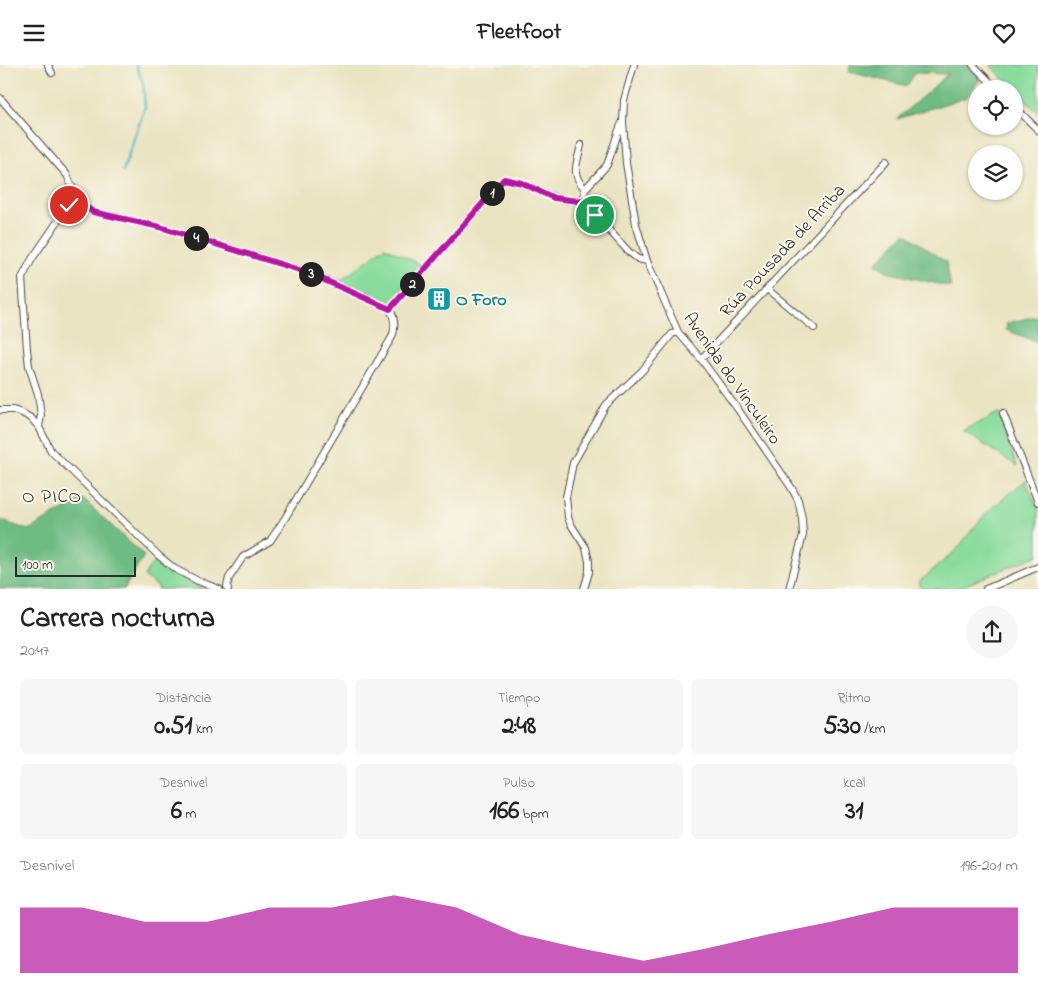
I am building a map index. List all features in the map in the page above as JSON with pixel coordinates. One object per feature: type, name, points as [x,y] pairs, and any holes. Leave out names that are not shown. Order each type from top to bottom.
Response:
[{"type":"street","points":[[48,65],[52,73]]},
{"type":"street","points":[[634,65],[624,101],[623,122],[610,158],[607,165],[585,189],[584,200],[629,252],[638,259],[647,261]]},
{"type":"street","points":[[973,65],[988,80]]},
{"type":"street","points":[[0,99],[67,175],[75,199],[93,212],[160,227],[306,272],[390,309],[395,329],[392,337],[284,520],[270,541],[243,557],[229,578],[228,589]]},
{"type":"street","points":[[1023,114],[1038,129]]},
{"type":"street","name":"Avenida do Vinculeiro","points":[[623,122],[626,163],[636,224],[647,261],[678,332],[701,359],[739,411],[798,500],[803,535],[791,589]]},
{"type":"street","points":[[581,145],[576,177],[585,189]]},
{"type":"street","name":"Rúa Pousada de Arriba","points":[[701,359],[886,162]]},
{"type":"street","points":[[390,309],[504,179],[522,183],[554,198],[584,200]]},
{"type":"street","points":[[39,427],[41,415],[27,349],[22,278],[32,259],[75,199]]},
{"type":"street","points":[[767,289],[814,328]]},
{"type":"street","points":[[584,589],[589,561],[586,548],[570,523],[566,497],[573,463],[606,405],[642,371],[672,334],[678,332]]},
{"type":"street","points":[[0,410],[13,410],[31,418],[39,427],[51,451],[158,555],[175,569],[219,589]]},
{"type":"street","points":[[1003,413],[1038,502]]},
{"type":"street","points":[[986,589],[1038,567]]},
{"type":"green space","points":[[850,65],[968,65],[980,79],[968,80],[967,97],[897,119],[948,74],[915,73],[907,86],[849,72]]},
{"type":"green space","points":[[990,65],[1038,65],[1038,113],[1023,98],[1023,80],[1005,80]]},
{"type":"green space","points":[[905,233],[946,262],[951,287],[891,273],[875,264]]},
{"type":"green space","points":[[385,247],[422,265],[389,304],[339,282]]},
{"type":"green space","points":[[1038,316],[1038,342],[1006,330],[1007,323]]},
{"type":"green space","points":[[998,413],[1017,466],[963,431]]},
{"type":"green space","points":[[1026,480],[1038,510],[1038,555],[956,589],[921,589],[919,582],[956,550],[985,514]]},
{"type":"green space","points":[[83,499],[144,556],[124,589],[0,589],[0,520],[28,530]]},
{"type":"green space","points":[[157,559],[180,577],[206,589],[158,589],[159,587],[144,577]]},
{"type":"waterway","points":[[123,171],[145,107],[143,83],[136,65]]},
{"type":"place","name":"O Foro","points":[[439,299]]},
{"type":"district","name":"O PICO","points":[[52,495]]},
{"type":"route","points":[[69,205],[75,199],[93,212],[160,227],[306,272],[390,309],[504,179],[522,183],[554,198],[584,200],[595,215]]}]
